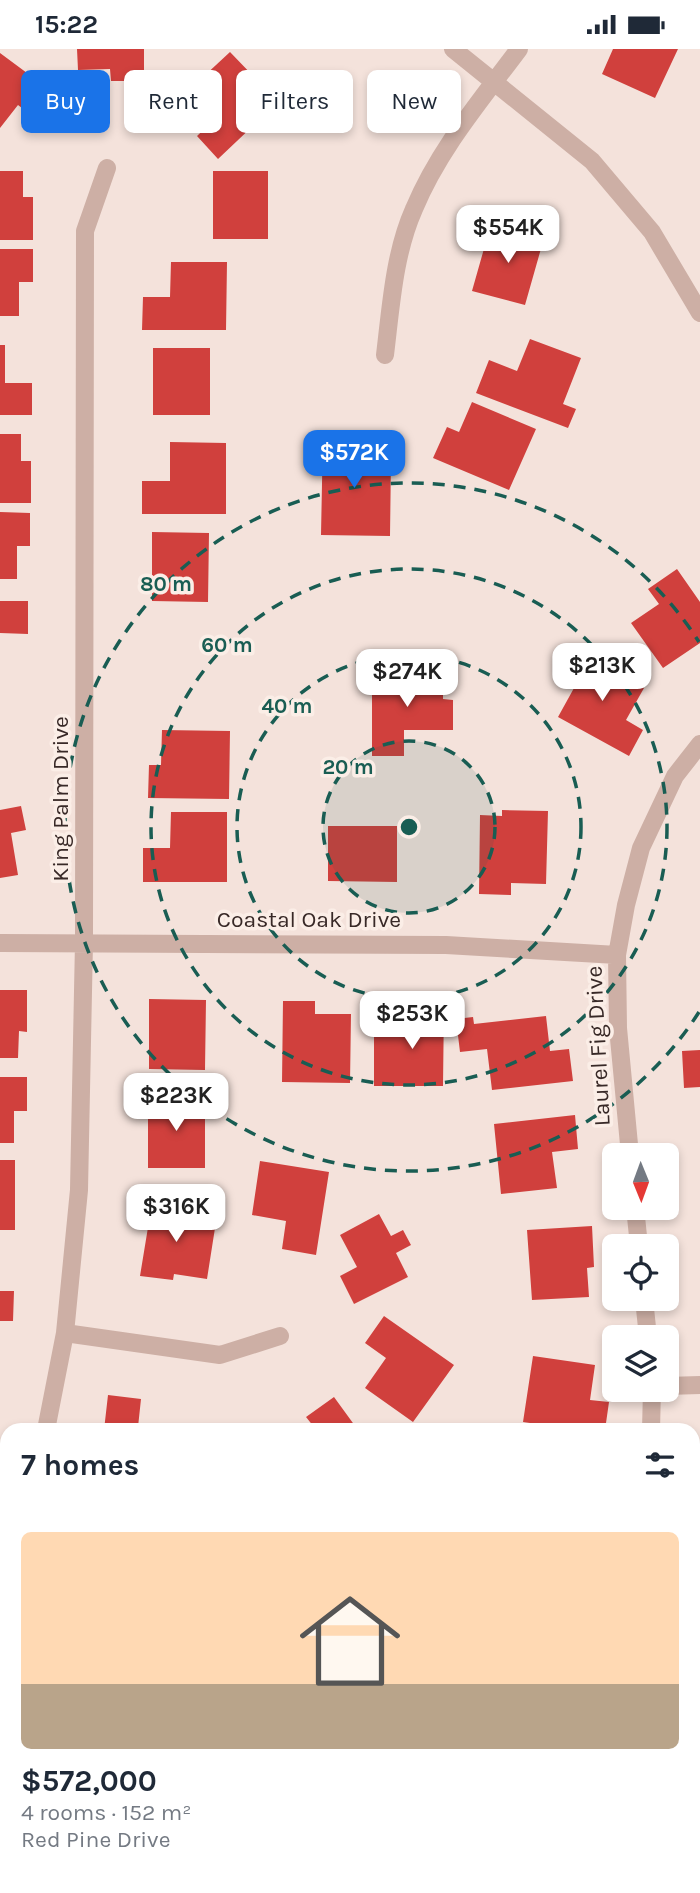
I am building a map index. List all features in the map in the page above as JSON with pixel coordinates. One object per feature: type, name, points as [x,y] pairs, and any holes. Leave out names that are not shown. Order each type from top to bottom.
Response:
[{"type":"street","points":[[453,49],[592,161],[652,232],[700,313]]},
{"type":"street","points":[[385,355],[397,264],[413,210],[442,153],[519,49]]},
{"type":"street","name":"King Palm Drive","points":[[47,1423],[65,1333],[79,1190],[85,943],[85,231],[107,168]]},
{"type":"street","name":"Laurel Fig Drive","points":[[629,1143],[618,1028],[617,955],[626,905],[641,848],[675,776],[700,744]]},
{"type":"street","name":"Coastal Oak Drive","points":[[0,943],[446,945],[617,955]]},
{"type":"street","points":[[65,1333],[220,1355],[280,1336]]},
{"type":"street","points":[[679,1386],[700,1385]]},
{"type":"street","points":[[651,1423],[652,1402]]},
{"type":"building","points":[[77,49],[144,49],[144,70],[124,70],[124,81],[111,81],[110,69],[78,70]]},
{"type":"building","points":[[613,49],[678,49],[655,98],[602,74]]},
{"type":"building","points":[[230,52],[247,70],[236,70],[236,133],[245,133],[218,159],[197,136],[200,133],[222,133],[222,70],[211,70]]},
{"type":"building","points":[[0,53],[23,70],[21,107],[18,105],[0,128]]},
{"type":"building","points":[[0,171],[23,171],[23,197],[33,197],[33,240],[0,240]]},
{"type":"building","points":[[213,171],[268,171],[268,239],[213,239]]},
{"type":"building","points":[[491,224],[544,238],[525,305],[472,291]]},
{"type":"building","points":[[0,249],[33,249],[33,282],[19,282],[19,316],[0,316]]},
{"type":"building","points":[[171,262],[227,262],[226,330],[142,330],[143,297],[170,297]]},
{"type":"building","points":[[530,339],[581,358],[563,404],[576,409],[568,428],[476,393],[489,360],[517,371]]},
{"type":"building","points":[[0,345],[5,345],[5,383],[32,383],[32,415],[0,415]]},
{"type":"building","points":[[153,348],[210,348],[210,415],[153,415]]},
{"type":"building","points":[[472,402],[536,429],[509,490],[433,458],[447,427],[459,432]]},
{"type":"building","points":[[323,432],[356,432],[355,458],[391,459],[390,536],[321,535]]},
{"type":"building","points":[[0,434],[21,434],[21,461],[31,461],[31,503],[0,503]]},
{"type":"building","points":[[170,442],[226,443],[226,514],[142,514],[142,481],[170,481]]},
{"type":"building","points":[[0,512],[30,513],[30,546],[17,546],[17,579],[0,579]]},
{"type":"building","points":[[152,532],[209,533],[208,602],[152,601]]},
{"type":"building","points":[[677,569],[700,602],[700,643],[663,668],[631,623],[659,604],[648,589]]},
{"type":"building","points":[[0,601],[28,601],[28,634],[0,633]]},
{"type":"building","points":[[575,650],[644,688],[626,720],[643,730],[629,756],[558,717],[579,679],[563,670]]},
{"type":"building","points":[[372,674],[443,674],[443,699],[453,700],[453,730],[404,730],[404,756],[372,756]]},
{"type":"building","points":[[162,730],[230,731],[229,799],[148,798],[149,765],[161,765]]},
{"type":"building","points":[[21,806],[26,830],[11,833],[18,875],[0,878],[0,810]]},
{"type":"building","points":[[502,810],[548,811],[546,884],[511,883],[511,895],[479,894],[480,815],[502,816]]},
{"type":"building","points":[[171,812],[227,812],[227,882],[143,882],[143,848],[170,848]]},
{"type":"building","points":[[328,826],[397,826],[397,882],[328,881]]},
{"type":"building","points":[[0,990],[27,990],[27,1032],[19,1031],[18,1058],[0,1058]]},
{"type":"building","points":[[149,999],[206,1000],[205,1070],[149,1069]]},
{"type":"building","points":[[283,1001],[315,1001],[315,1014],[351,1014],[350,1083],[282,1082]]},
{"type":"building","points":[[410,1004],[444,1004],[443,1086],[374,1086],[374,1031],[410,1031]]},
{"type":"building","points":[[546,1016],[550,1051],[569,1049],[573,1081],[492,1090],[487,1049],[460,1052],[456,1019],[473,1017],[474,1024]]},
{"type":"building","points":[[700,1050],[700,1087],[684,1088],[682,1051]]},
{"type":"building","points":[[0,1077],[27,1077],[27,1111],[14,1111],[14,1143],[0,1143]]},
{"type":"building","points":[[148,1098],[205,1099],[205,1168],[148,1168]]},
{"type":"building","points":[[575,1115],[578,1149],[552,1152],[557,1188],[501,1194],[494,1124]]},
{"type":"building","points":[[0,1160],[15,1160],[15,1230],[0,1230]]},
{"type":"building","points":[[260,1161],[329,1172],[316,1255],[282,1249],[286,1221],[252,1215]]},
{"type":"building","points":[[152,1203],[196,1209],[193,1225],[215,1228],[207,1279],[174,1274],[173,1280],[140,1276]]},
{"type":"building","points":[[379,1214],[391,1236],[403,1230],[411,1245],[396,1253],[408,1277],[354,1304],[340,1276],[357,1267],[340,1235]]},
{"type":"building","points":[[592,1226],[594,1267],[587,1268],[589,1297],[532,1300],[527,1230]]},
{"type":"building","points":[[0,1291],[14,1291],[13,1321],[0,1321]]},
{"type":"building","points":[[384,1316],[454,1365],[413,1422],[365,1388],[386,1358],[365,1343]]},
{"type":"building","points":[[533,1356],[595,1365],[590,1400],[609,1402],[606,1423],[523,1422]]},
{"type":"building","points":[[108,1395],[141,1399],[138,1423],[105,1423]]},
{"type":"building","points":[[334,1397],[353,1423],[311,1423],[306,1417]]}]
